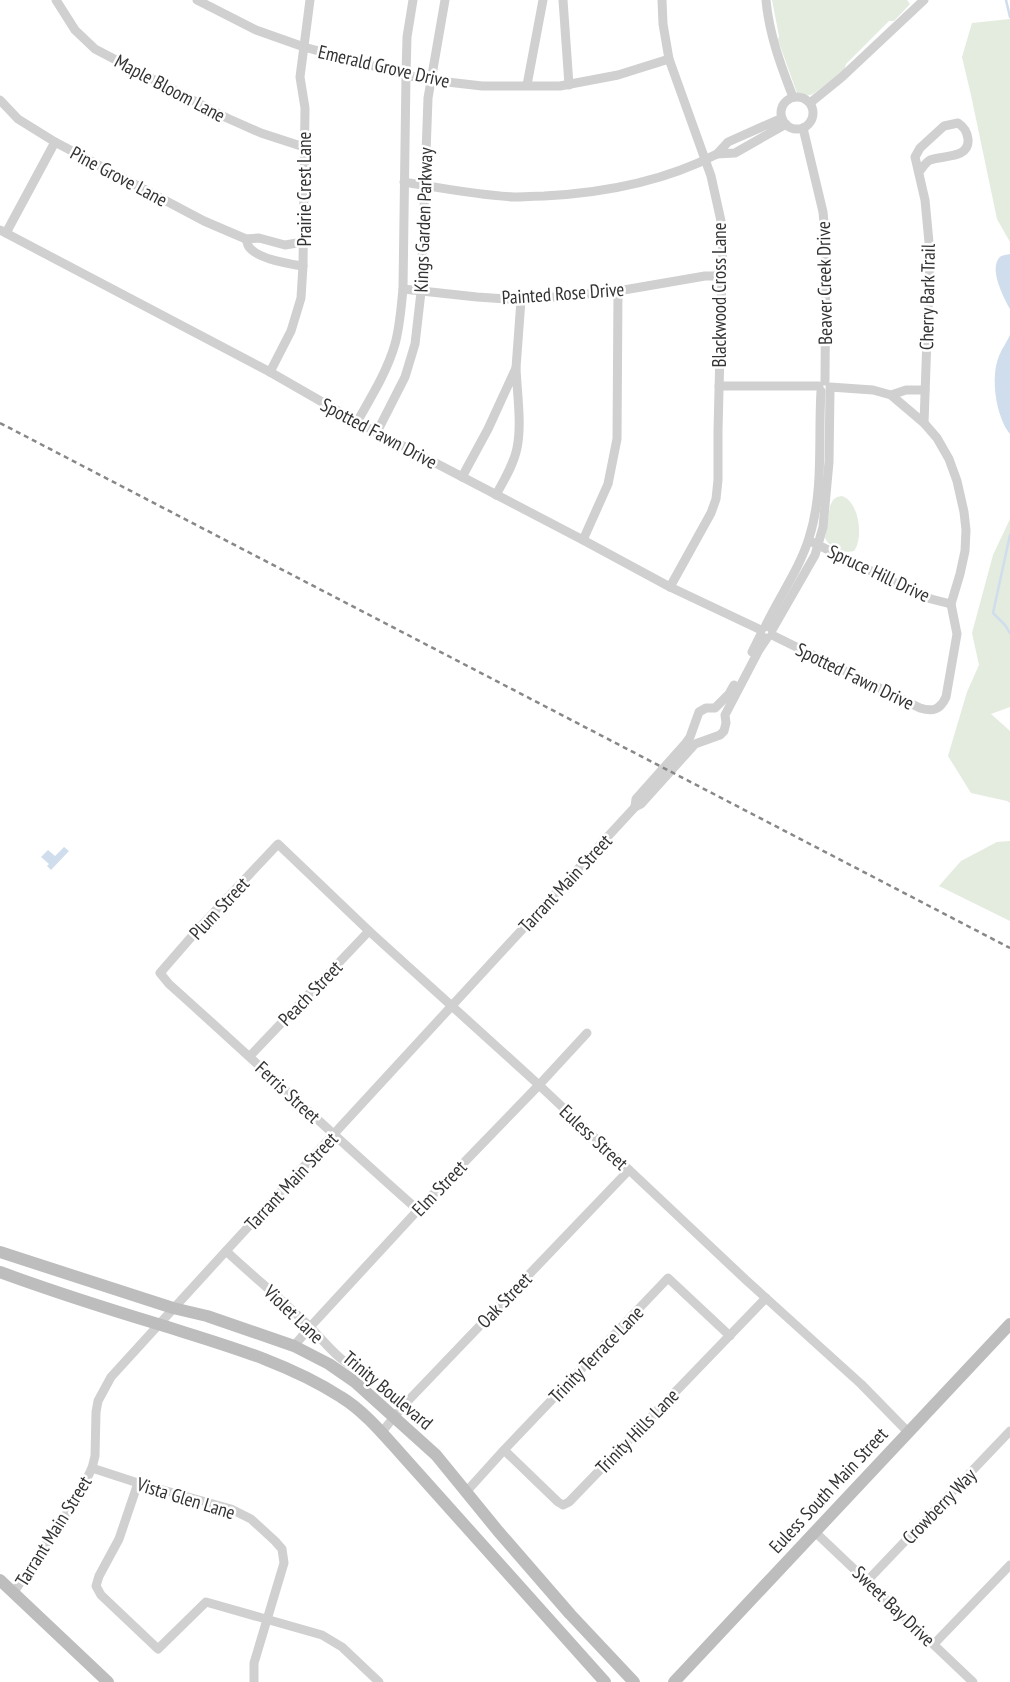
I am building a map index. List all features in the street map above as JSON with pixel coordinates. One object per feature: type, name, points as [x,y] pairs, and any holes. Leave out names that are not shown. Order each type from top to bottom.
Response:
[{"type":"main road","name":"Trinity Boulevard","points":[[0,1252],[174,1308],[207,1316],[294,1346],[329,1364],[355,1382],[436,1455],[570,1614],[634,1682]]},
{"type":"main road","name":"Trinity Boulevard","points":[[0,1272],[51,1291],[225,1344],[278,1364],[310,1379],[342,1398],[381,1433],[605,1682]]},
{"type":"main road","name":"Euless South Main Street","points":[[674,1682],[1010,1324]]},
{"type":"main road","points":[[0,1580],[108,1682]]},
{"type":"street","name":"Maple Bloom Lane","points":[[56,0],[75,30],[95,49],[227,118],[261,133],[304,146]]},
{"type":"street","name":"Emerald Grove Drive","points":[[197,0],[256,30],[304,47],[430,80],[482,86],[560,86],[618,75],[669,59]]},
{"type":"street","name":"Prairie Crest Lane","points":[[270,372],[291,330],[301,298],[305,108],[300,77],[310,0]]},
{"type":"street","name":"Kings Garden Parkway","points":[[357,422],[387,367],[395,344],[403,289],[406,75],[408,37],[413,0]]},
{"type":"street","name":"Kings Garden Parkway","points":[[376,432],[411,362],[419,319],[426,122],[430,80],[445,0]]},
{"type":"street","points":[[527,85],[543,0]]},
{"type":"street","points":[[563,0],[569,85]]},
{"type":"street","name":"Blackwood Cross Lane","points":[[662,0],[663,24],[669,59],[711,176],[723,230],[718,480],[716,499],[711,514],[670,587]]},
{"type":"street","points":[[766,0],[779,62],[792,97]]},
{"type":"street","points":[[810,103],[924,0]]},
{"type":"street","points":[[792,97],[803,98],[810,103],[813,109],[812,119],[803,128],[794,128],[784,121],[782,108],[784,103],[792,97]]},
{"type":"street","name":"Pine Grove Lane","points":[[0,100],[18,119],[55,142],[204,221],[246,239],[259,238],[286,245],[303,242]]},
{"type":"street","points":[[404,182],[472,194],[516,197],[570,194],[613,188],[673,173],[717,154],[728,142],[784,121]]},
{"type":"street","name":"Cherry Bark Trail","points":[[919,172],[931,160],[960,154],[965,150],[969,144],[968,132],[958,123],[950,123],[944,126],[920,148],[915,157],[925,200],[930,252],[924,423]]},
{"type":"street","name":"Beaver Creek Drive","points":[[667,770],[695,744],[720,735],[724,731],[726,723],[724,715],[759,650],[804,551],[815,513],[825,387],[826,244],[821,204],[803,128]]},
{"type":"street","points":[[3,232],[55,142]]},
{"type":"street","name":"Spotted Fawn Drive","points":[[3,232],[270,372],[357,422],[670,587],[920,708],[930,711],[939,706],[946,697],[957,634],[951,604]]},
{"type":"street","name":"Pine Grove Lane","points":[[246,239],[249,247],[263,256],[279,262],[303,266]]},
{"type":"street","name":"Painted Rose Drive","points":[[403,289],[520,300],[618,291],[705,276],[722,276]]},
{"type":"street","points":[[583,540],[608,484],[617,439],[618,291]]},
{"type":"street","points":[[496,495],[514,458],[519,436],[516,368],[520,300]]},
{"type":"street","points":[[462,477],[492,421],[516,368]]},
{"type":"street","points":[[719,386],[825,387],[874,390],[891,395],[924,423],[937,438],[949,459],[957,481],[964,512],[966,530],[965,551],[951,604]]},
{"type":"street","name":"Beaver Creek Drive","points":[[667,770],[689,738],[699,712],[706,708],[715,708],[729,694],[815,555],[823,527],[827,495],[830,437],[825,387]]},
{"type":"street","points":[[891,395],[906,390],[925,390]]},
{"type":"street","name":"Spruce Hill Drive","points":[[808,540],[916,593],[951,604]]},
{"type":"street","points":[[715,708],[724,715]]},
{"type":"street","name":"Tarrant Main Street","points":[[14,1592],[79,1495],[92,1468],[95,1456],[98,1401],[111,1377],[635,807],[636,799],[667,770]]},
{"type":"street","name":"Euless Street","points":[[278,844],[369,931],[539,1085],[860,1384],[908,1432]]},
{"type":"street","name":"Plum Street","points":[[160,973],[200,927],[278,844]]},
{"type":"street","name":"Peach Street","points":[[250,1056],[369,931]]},
{"type":"street","name":"Ferris Street","points":[[160,973],[169,984],[418,1210]]},
{"type":"street","name":"Elm Street","points":[[294,1346],[418,1210],[587,1033]]},
{"type":"street","name":"Oak Street","points":[[381,1433],[394,1416],[629,1170]]},
{"type":"street","name":"Violet Lane","points":[[226,1251],[310,1327],[332,1351],[347,1364],[365,1372]]},
{"type":"street","name":"Trinity Terrace Lane","points":[[466,1492],[668,1278],[730,1336]]},
{"type":"street","name":"Trinity Hills Lane","points":[[504,1450],[558,1502],[563,1505],[569,1502],[766,1298]]},
{"type":"street","name":"Crowberry Way","points":[[868,1580],[1010,1431]]},
{"type":"street","name":"Vista Glen Lane","points":[[92,1468],[231,1509],[251,1519],[282,1549],[284,1563],[254,1663],[254,1682]]},
{"type":"street","points":[[138,1483],[119,1539],[99,1576],[96,1586],[101,1595],[158,1649],[206,1602],[322,1635],[342,1647],[379,1682]]},
{"type":"street","name":"Sweet Bay Drive","points":[[815,1532],[868,1580],[968,1680]]},
{"type":"street","points":[[934,1644],[1010,1565]]},
{"type":"shaded area","points":[[772,0],[907,0],[910,4],[894,21],[889,21],[846,64],[844,71],[813,94],[806,96],[797,93],[778,40],[779,36]]},
{"type":"shaded area","points":[[1010,19],[1010,242],[997,219],[962,57],[972,23]]},
{"type":"shaded area","points":[[842,496],[852,505],[858,521],[859,537],[857,545],[854,551],[850,552],[834,547],[825,538],[830,506],[833,500]]},
{"type":"shaded area","points":[[1010,519],[1010,707],[991,714],[1010,731],[1010,803],[971,793],[948,756],[967,692],[979,665],[972,633],[993,555]]},
{"type":"shaded area","points":[[1010,841],[1010,921],[939,886],[961,861],[997,842]]},
{"type":"water","points":[[1010,254],[1010,309],[999,284],[996,263],[1000,257]]},
{"type":"water","points":[[1010,335],[1010,434],[1001,418],[998,407],[995,375],[1000,353]]},
{"type":"water","points":[[64,847],[69,851],[51,870],[47,866],[49,864],[41,857],[48,850],[55,856]]},
{"type":"waterway","points":[[1006,0],[1010,17]]},
{"type":"waterway","points":[[1010,535],[993,613],[1010,633]]},
{"type":"railway","points":[[0,423],[1010,948]]}]
